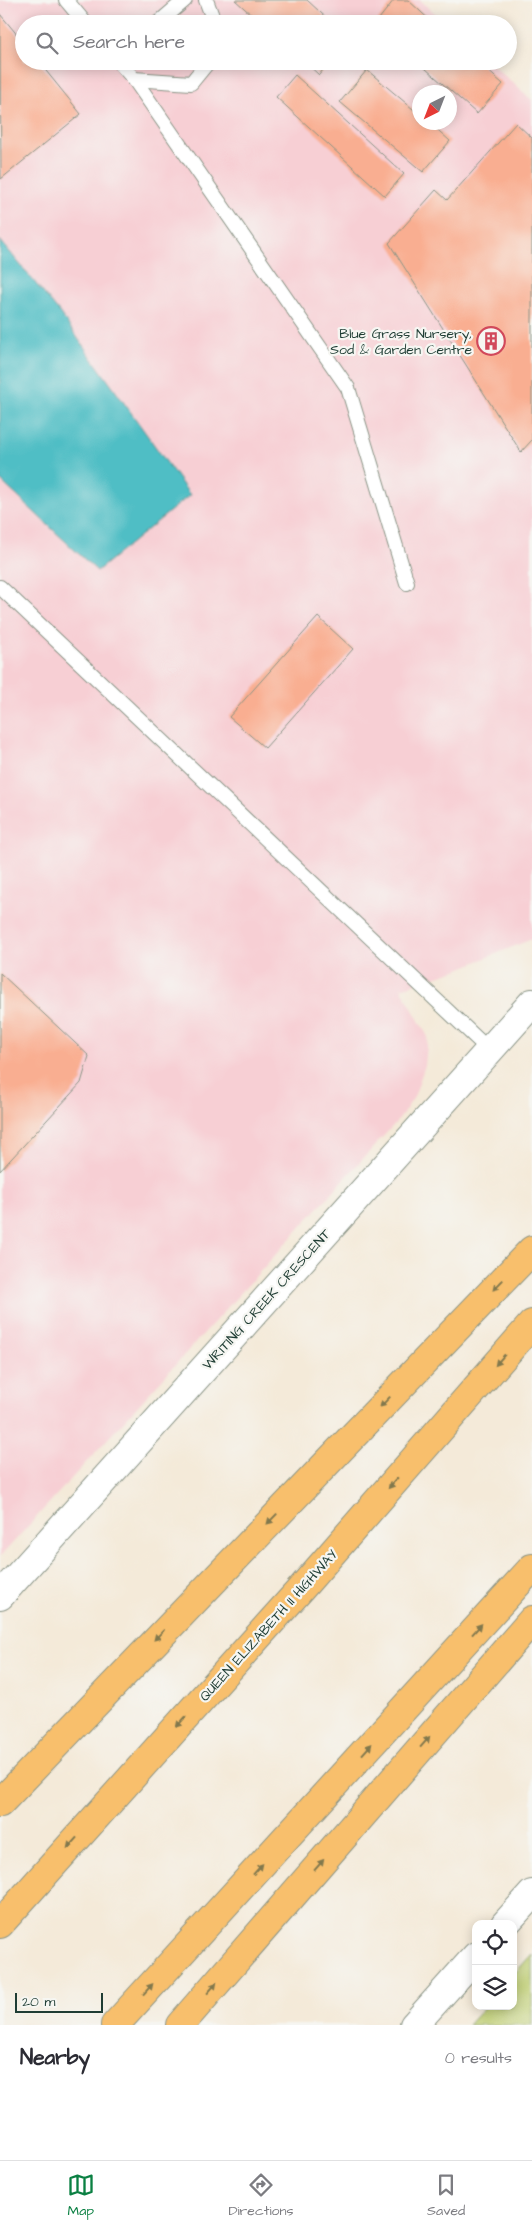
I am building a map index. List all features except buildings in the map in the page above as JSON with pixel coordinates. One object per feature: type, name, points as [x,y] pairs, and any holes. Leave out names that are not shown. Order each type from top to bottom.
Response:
[{"type":"highway","points":[[0,1803],[532,1250]]},
{"type":"highway","name":"QUEEN ELIZABETH II HIGHWAY","points":[[0,1924],[299,1591],[532,1324]]},
{"type":"highway","points":[[115,2025],[532,1568]]},
{"type":"highway","points":[[180,2025],[532,1620]]},
{"type":"street","name":"WRITING CREEK CRESCENT","points":[[0,1596],[532,1003]]},
{"type":"street","points":[[509,1920],[532,1894]]},
{"type":"street","points":[[414,2025],[472,1960]]},
{"type":"lane","points":[[66,0],[78,15]]},
{"type":"lane","points":[[168,15],[185,0]]},
{"type":"lane","points":[[206,0],[212,15]]},
{"type":"lane","points":[[126,70],[348,388],[407,583]]},
{"type":"lane","points":[[134,79],[191,83],[202,70]]},
{"type":"lane","points":[[0,587],[489,1050]]},
{"type":"shaded area","name":"Blue Grass Nursery, Sod & Garden Centre","points":[[0,0],[420,0],[437,15],[15,15],[15,70],[498,70],[532,100],[532,939],[459,969],[401,988],[428,1037],[425,1065],[414,1097],[400,1118],[0,1557]]},
{"type":"green space","points":[[532,1954],[532,2025],[468,2025],[481,2010],[517,2010],[517,1971]]},
{"type":"water","points":[[0,240],[59,312],[190,495],[97,571],[0,480]]},
{"type":"place","name":"Blue Grass Nursery, Sod & Garden Centre","points":[[491,341]]}]
